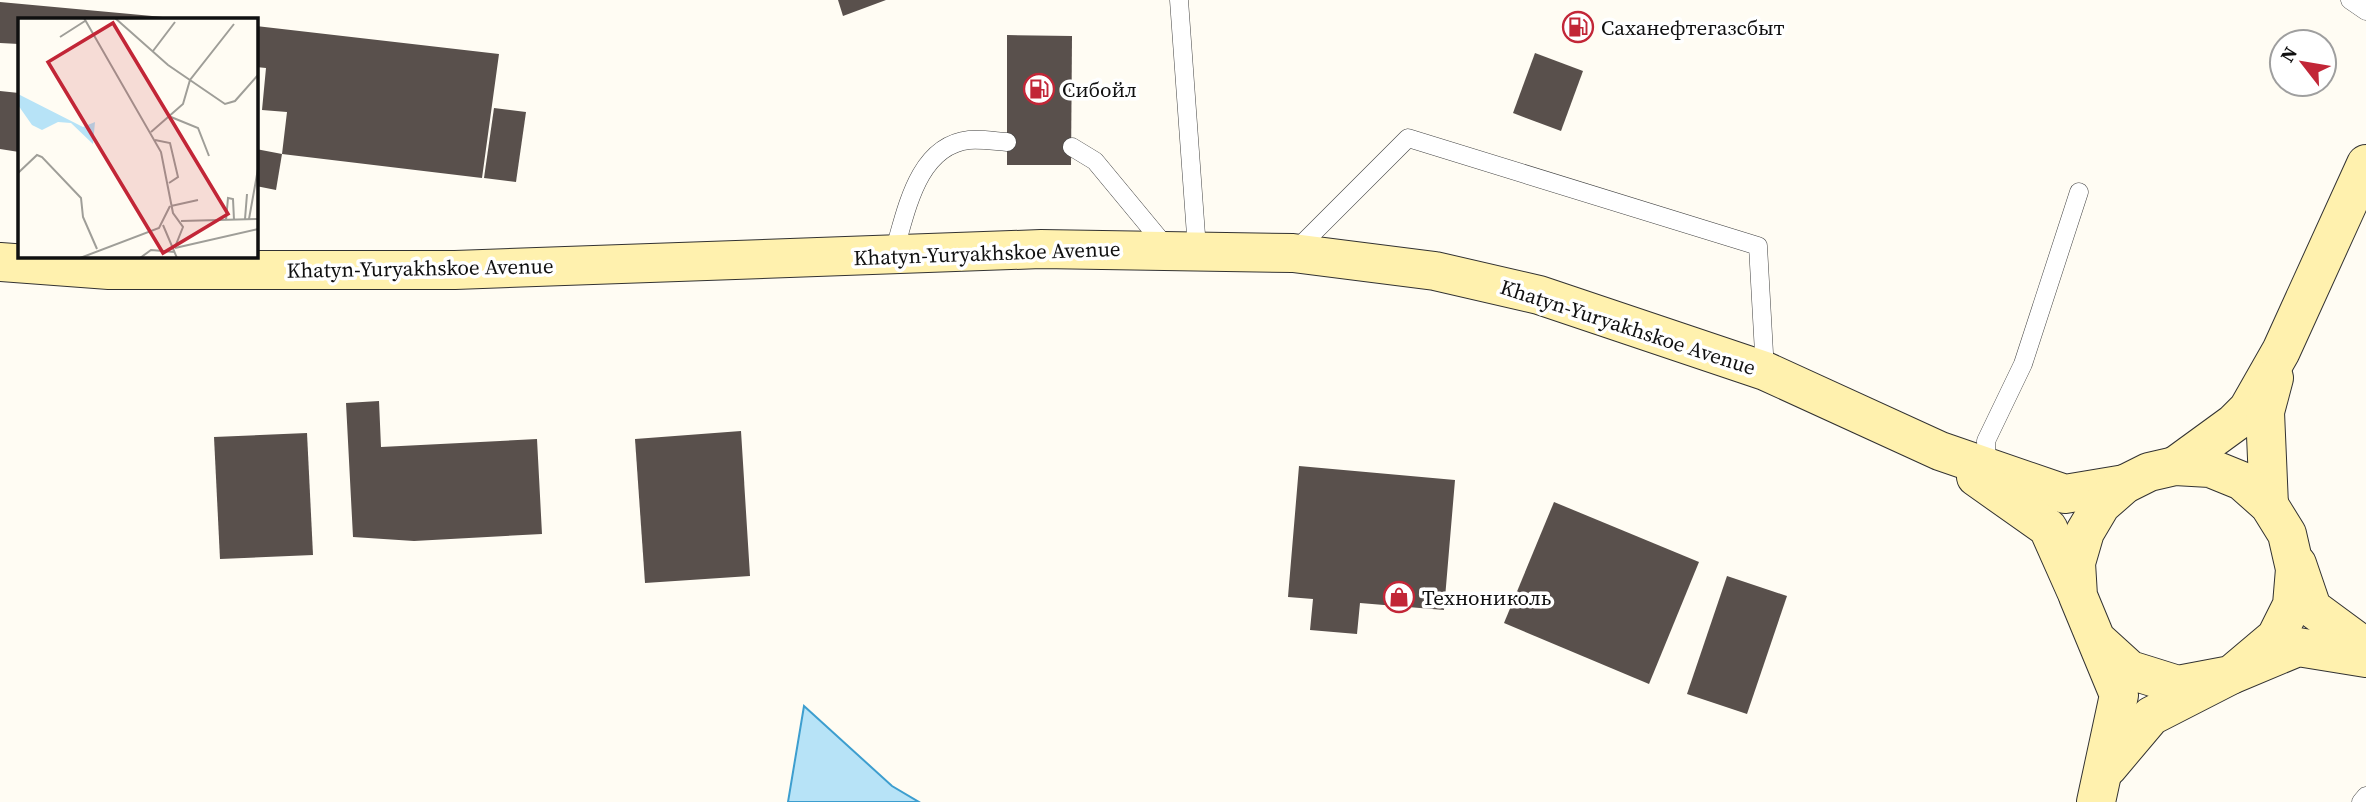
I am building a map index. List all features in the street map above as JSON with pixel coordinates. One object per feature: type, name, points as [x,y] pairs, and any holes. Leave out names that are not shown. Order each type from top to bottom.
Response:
[{"type":"main road","points":[[2175,466],[2234,423],[2248,409],[2281,351],[2366,164]]},
{"type":"main road","name":"Khatyn-Yuryakhskoe Avenue","points":[[0,262],[109,270],[455,270],[1041,249],[1182,249],[1293,253],[1435,271],[1539,295],[1765,370],[1940,451],[2065,494],[2125,484]]},
{"type":"main road","points":[[2097,640],[2130,670],[2178,685],[2231,675],[2276,637],[2292,605],[2295,569],[2278,519],[2265,412],[2281,351]]},
{"type":"main road","name":"Khatyn-Yuryakhskoe Avenue","points":[[1940,451],[2048,528],[2078,596]]},
{"type":"main road","points":[[2099,788],[2119,695],[2078,596],[2076,563],[2085,532],[2101,505],[2125,484],[2149,472],[2175,466],[2210,468],[2242,481],[2278,519],[2312,608],[2366,648]]},
{"type":"main road","points":[[2099,788],[2151,716],[2231,675],[2298,647],[2366,658]]},
{"type":"lane","points":[[1179,0],[1182,249]]},
{"type":"lane","points":[[2350,0],[2366,11]]},
{"type":"lane","points":[[1293,253],[1408,138],[1758,246],[1765,370]]},
{"type":"lane","points":[[893,256],[919,174],[944,148],[968,140],[1007,142]]},
{"type":"lane","points":[[1072,147],[1096,162],[1182,249]]},
{"type":"lane","points":[[1987,468],[1986,441],[2023,364],[2078,192]]},
{"type":"lane","points":[[2361,802],[2366,796]]},
{"type":"water","points":[[804,706],[892,786],[919,802],[788,802]]},
{"type":"building","points":[[838,0],[886,0],[843,16]]},
{"type":"building","points":[[0,2],[163,17],[18,18],[18,44],[0,43]]},
{"type":"building","points":[[257,26],[499,54],[482,178],[282,154],[287,112],[262,110],[266,68],[257,67]]},
{"type":"building","name":"Сибойл","points":[[1007,35],[1072,36],[1071,165],[1007,165]]},
{"type":"building","points":[[1535,53],[1583,71],[1561,131],[1513,113]]},
{"type":"building","points":[[0,91],[18,93],[18,152],[0,149]]},
{"type":"building","points":[[494,108],[526,112],[516,182],[484,178]]},
{"type":"building","points":[[257,149],[282,154],[276,190],[257,186]]},
{"type":"building","points":[[379,401],[381,447],[537,439],[542,534],[414,541],[353,537],[346,403]]},
{"type":"building","points":[[741,431],[750,576],[645,583],[635,439]]},
{"type":"building","points":[[307,433],[313,555],[220,559],[214,437]]},
{"type":"building","points":[[1299,466],[1455,480],[1444,610],[1360,603],[1357,634],[1310,630],[1313,599],[1288,597]]},
{"type":"building","points":[[1554,502],[1699,562],[1649,684],[1504,623]]},
{"type":"building","points":[[1727,576],[1787,596],[1747,714],[1687,694]]},
{"type":"place","name":"Саханефтегазсбыт","points":[[1578,27]]},
{"type":"place","name":"Сибойл","points":[[1039,89]]},
{"type":"place","name":"Технониколь","points":[[1399,597]]}]
